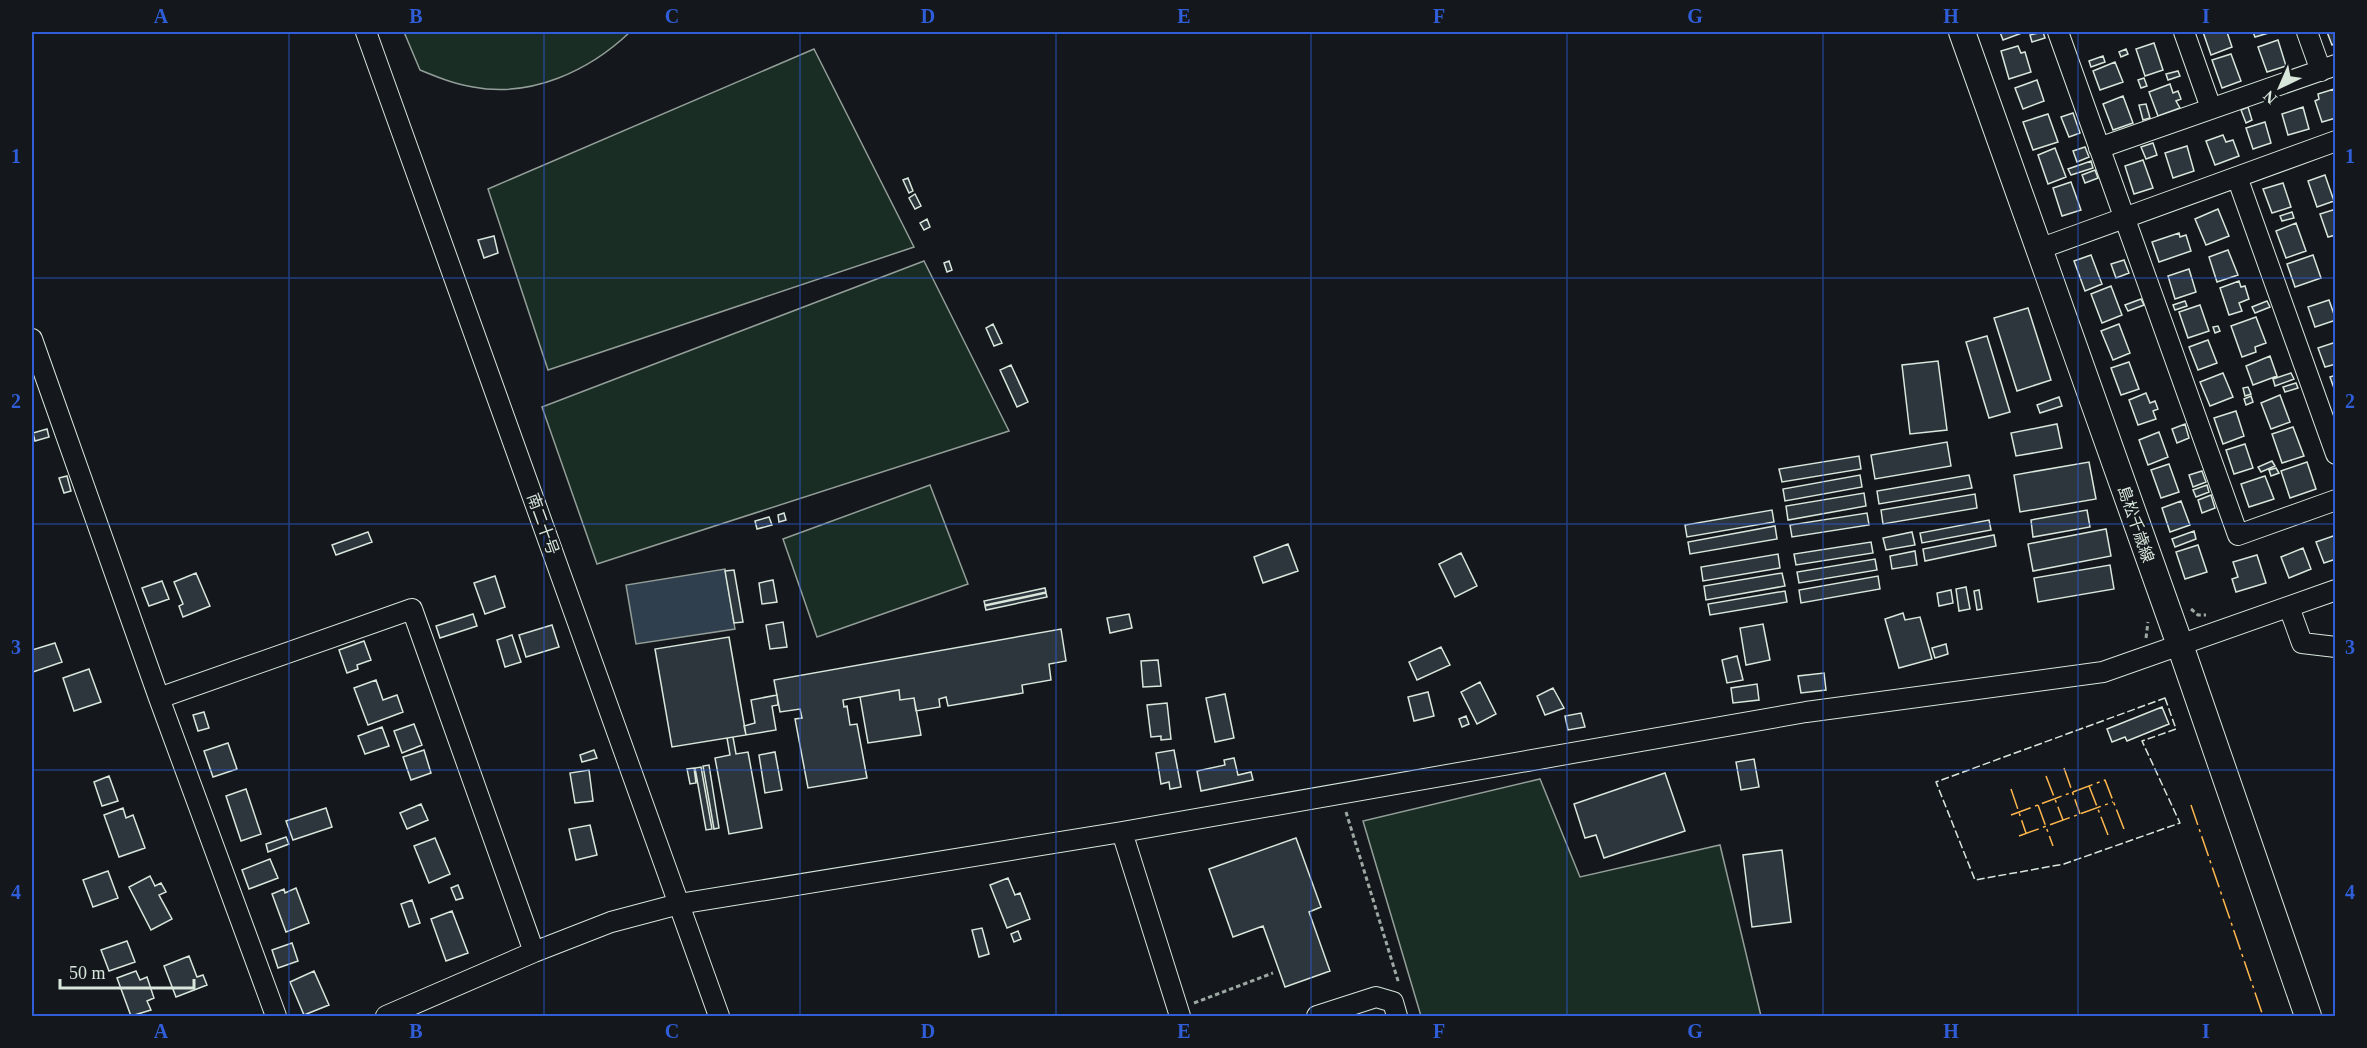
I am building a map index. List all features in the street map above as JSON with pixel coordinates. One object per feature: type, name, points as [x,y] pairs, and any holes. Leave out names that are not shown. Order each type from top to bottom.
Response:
[{"type":"main road","name":"島松千歳線","points":[[1962,32],[2180,645],[2308,1017]]},
{"type":"street","name":"南二十号","points":[[366,32],[719,1017]]},
{"type":"street","points":[[2058,32],[2238,535],[2336,500]]},
{"type":"street","points":[[2184,32],[2211,108]]},
{"type":"street","points":[[2099,148],[2328,68],[2307,32]]},
{"type":"street","points":[[2039,249],[2336,141]]},
{"type":"street","points":[[2237,177],[2336,453]]},
{"type":"street","points":[[32,339],[159,698],[276,1017]]},
{"type":"street","points":[[386,1017],[534,952],[611,922],[679,904],[1122,832],[1806,712],[2103,672],[2336,590]]},
{"type":"street","points":[[2289,607],[2302,643],[2336,647]]},
{"type":"street","points":[[159,698],[412,609],[534,952]]},
{"type":"street","points":[[1122,832],[1179,1012]]},
{"type":"street","points":[[1317,1017],[1376,997],[1392,1002],[1397,1017]]},
{"type":"path","points":[[1340,793],[1399,986]]},
{"type":"path","points":[[1179,1012],[1274,973]]},
{"type":"green space","points":[[404,32],[630,32],[596,59],[558,78],[516,89],[495,89],[459,84],[420,70]]},
{"type":"green space","points":[[814,49],[914,247],[548,370],[488,189]]},
{"type":"green space","points":[[924,261],[1009,431],[597,564],[542,407]]},
{"type":"green space","points":[[930,485],[968,584],[817,637],[783,539]]},
{"type":"green space","points":[[1540,779],[1580,877],[1720,845],[1761,1016],[1421,1016],[1363,821]]},
{"type":"water","points":[[725,569],[735,629],[636,644],[626,585]]},
{"type":"building","points":[[2000,32],[2021,32],[2022,33],[2003,40]]},
{"type":"building","points":[[2043,32],[2045,38],[2032,42],[2030,35]]},
{"type":"building","points":[[2203,32],[2227,32],[2232,47],[2211,55]]},
{"type":"building","points":[[2253,32],[2272,32],[2255,37]]},
{"type":"building","points":[[2327,32],[2336,32],[2336,43],[2332,45]]},
{"type":"building","points":[[2278,40],[2286,66],[2267,72],[2258,47]]},
{"type":"building","points":[[2154,43],[2163,70],[2145,76],[2136,49]]},
{"type":"building","points":[[2018,46],[2021,53],[2025,52],[2031,72],[2009,79],[2001,51]]},
{"type":"building","points":[[2126,49],[2128,54],[2121,57],[2119,52]]},
{"type":"building","points":[[2231,54],[2241,81],[2222,88],[2212,60]]},
{"type":"building","points":[[2103,56],[2105,62],[2091,67],[2089,61]]},
{"type":"building","points":[[2115,62],[2123,82],[2100,90],[2093,71]]},
{"type":"building","points":[[2178,71],[2180,76],[2168,80],[2166,74]]},
{"type":"building","points":[[2144,78],[2147,86],[2141,88],[2138,80]]},
{"type":"building","points":[[2037,80],[2044,101],[2023,109],[2015,88]]},
{"type":"building","points":[[2170,84],[2173,93],[2178,91],[2181,99],[2176,101],[2180,108],[2158,116],[2149,92]]},
{"type":"building","points":[[2334,89],[2336,118],[2322,122],[2315,101],[2319,99],[2318,94]]},
{"type":"building","points":[[2123,96],[2133,123],[2113,130],[2103,104]]},
{"type":"building","points":[[2146,104],[2150,118],[2143,120],[2139,105]]},
{"type":"building","points":[[2248,107],[2252,120],[2246,123],[2241,110]]},
{"type":"building","points":[[2303,107],[2309,129],[2288,135],[2282,114]]},
{"type":"building","points":[[2073,113],[2080,133],[2069,137],[2061,117]]},
{"type":"building","points":[[2048,114],[2058,142],[2033,150],[2023,122]]},
{"type":"building","points":[[2265,122],[2271,143],[2253,149],[2246,128]]},
{"type":"building","points":[[2223,135],[2226,142],[2233,140],[2239,156],[2215,165],[2206,141]]},
{"type":"building","points":[[2153,143],[2157,155],[2146,159],[2141,147]]},
{"type":"building","points":[[2187,146],[2194,171],[2173,178],[2165,153]]},
{"type":"building","points":[[2085,147],[2089,157],[2077,162],[2073,151]]},
{"type":"building","points":[[2055,148],[2066,177],[2048,184],[2038,155]]},
{"type":"building","points":[[2143,160],[2153,188],[2134,194],[2125,166]]},
{"type":"building","points":[[2091,161],[2093,168],[2071,175],[2068,169]]},
{"type":"building","points":[[2095,170],[2098,178],[2085,183],[2082,175]]},
{"type":"building","points":[[2325,175],[2334,201],[2317,207],[2308,181]]},
{"type":"building","points":[[908,178],[913,191],[909,193],[903,180]]},
{"type":"building","points":[[2071,182],[2081,210],[2062,216],[2053,188]]},
{"type":"building","points":[[2283,183],[2291,207],[2272,213],[2263,189]]},
{"type":"building","points":[[915,194],[921,206],[915,209],[909,198]]},
{"type":"building","points":[[2218,209],[2229,236],[2206,245],[2195,219]]},
{"type":"building","points":[[2336,209],[2336,235],[2328,237],[2320,214]]},
{"type":"building","points":[[2292,212],[2294,218],[2282,221],[2280,216]]},
{"type":"building","points":[[927,219],[930,227],[924,230],[920,223]]},
{"type":"building","points":[[2296,223],[2306,251],[2286,258],[2276,231]]},
{"type":"building","points":[[2179,233],[2180,237],[2186,235],[2191,251],[2159,262],[2152,242]]},
{"type":"building","points":[[494,236],[498,253],[484,258],[478,240]]},
{"type":"building","points":[[2228,250],[2238,275],[2217,282],[2209,257]]},
{"type":"building","points":[[2091,255],[2102,284],[2085,291],[2074,261]]},
{"type":"building","points":[[2313,255],[2321,278],[2295,287],[2287,264]]},
{"type":"building","points":[[2124,260],[2129,273],[2116,278],[2111,264]]},
{"type":"building","points":[[949,261],[952,270],[947,272],[944,263]]},
{"type":"building","points":[[2189,269],[2196,292],[2175,299],[2168,276]]},
{"type":"building","points":[[2239,281],[2241,287],[2245,286],[2249,299],[2239,303],[2242,311],[2229,315],[2220,288]]},
{"type":"building","points":[[2111,286],[2122,315],[2102,323],[2091,294]]},
{"type":"building","points":[[2141,299],[2144,305],[2128,311],[2125,305]]},
{"type":"building","points":[[2329,300],[2336,320],[2315,327],[2308,307]]},
{"type":"building","points":[[2185,301],[2187,306],[2175,310],[2173,305]]},
{"type":"building","points":[[2267,301],[2270,307],[2255,313],[2252,307]]},
{"type":"building","points":[[2200,305],[2209,331],[2188,338],[2179,312]]},
{"type":"building","points":[[2028,308],[2051,380],[2017,391],[1994,318]]},
{"type":"building","points":[[2256,317],[2266,343],[2255,347],[2256,352],[2242,357],[2231,326]]},
{"type":"building","points":[[993,324],[1002,343],[994,346],[986,328]]},
{"type":"building","points":[[2119,324],[2130,353],[2113,360],[2101,331]]},
{"type":"building","points":[[2218,326],[2220,331],[2215,333],[2213,327]]},
{"type":"building","points":[[1987,336],[2010,412],[1989,418],[1966,342]]},
{"type":"building","points":[[2208,340],[2217,363],[2198,370],[2189,347]]},
{"type":"building","points":[[2336,342],[2336,364],[2325,367],[2318,348]]},
{"type":"building","points":[[2270,356],[2277,376],[2253,385],[2246,366]]},
{"type":"building","points":[[1938,361],[1947,430],[1910,434],[1902,365]]},
{"type":"building","points":[[2129,362],[2139,389],[2121,395],[2111,368]]},
{"type":"building","points":[[1011,365],[1028,402],[1017,407],[1000,370]]},
{"type":"building","points":[[2223,373],[2233,397],[2210,406],[2200,382]]},
{"type":"building","points":[[2291,373],[2294,379],[2275,386],[2273,379]]},
{"type":"building","points":[[2336,375],[2336,394],[2330,377]]},
{"type":"building","points":[[2296,383],[2298,388],[2285,392],[2283,387]]},
{"type":"building","points":[[2248,387],[2251,394],[2245,396],[2243,388]]},
{"type":"building","points":[[2146,393],[2150,403],[2155,401],[2158,409],[2153,411],[2156,419],[2138,425],[2129,400]]},
{"type":"building","points":[[2280,395],[2290,422],[2271,429],[2261,403]]},
{"type":"building","points":[[2251,396],[2253,402],[2246,405],[2244,399]]},
{"type":"building","points":[[2059,397],[2062,406],[2040,413],[2037,405]]},
{"type":"building","points":[[2236,411],[2244,436],[2223,444],[2214,418]]},
{"type":"building","points":[[2057,424],[2062,448],[2016,456],[2011,433]]},
{"type":"building","points":[[2185,424],[2189,438],[2177,443],[2172,429]]},
{"type":"building","points":[[2293,427],[2304,456],[2282,463],[2272,434]]},
{"type":"building","points":[[47,429],[49,437],[35,441],[33,433]]},
{"type":"building","points":[[2159,432],[2168,457],[2148,465],[2139,440]]},
{"type":"building","points":[[1947,442],[1951,466],[1875,479],[1871,455]]},
{"type":"building","points":[[2245,444],[2253,468],[2234,474],[2226,450]]},
{"type":"building","points":[[1859,456],[1861,469],[1782,482],[1779,469]]},
{"type":"building","points":[[2272,461],[2275,466],[2261,472],[2258,467]]},
{"type":"building","points":[[2089,462],[2096,499],[2020,512],[2014,475]]},
{"type":"building","points":[[2307,462],[2316,489],[2290,498],[2281,471]]},
{"type":"building","points":[[2169,464],[2179,492],[2161,498],[2151,470]]},
{"type":"building","points":[[2276,468],[2279,473],[2271,476],[2269,470]]},
{"type":"building","points":[[2202,471],[2206,482],[2193,487],[2189,475]]},
{"type":"building","points":[[1860,475],[1862,487],[1785,501],[1783,489]]},
{"type":"building","points":[[1969,475],[1972,488],[1879,504],[1877,491]]},
{"type":"building","points":[[67,476],[71,491],[64,493],[59,478]]},
{"type":"building","points":[[2265,476],[2274,499],[2249,507],[2241,484]]},
{"type":"building","points":[[2207,485],[2209,492],[2196,497],[2193,490]]},
{"type":"building","points":[[1864,493],[1866,506],[1788,520],[1786,506]]},
{"type":"building","points":[[1975,494],[1977,508],[1883,524],[1881,510]]},
{"type":"building","points":[[2211,495],[2215,508],[2202,513],[2198,500]]},
{"type":"building","points":[[2181,501],[2190,525],[2170,532],[2162,508]]},
{"type":"building","points":[[1772,510],[1774,522],[1687,537],[1685,525]]},
{"type":"building","points":[[2087,510],[2090,527],[2033,537],[2031,520]]},
{"type":"building","points":[[784,513],[786,520],[779,522],[778,515]]},
{"type":"building","points":[[1867,513],[1869,525],[1792,537],[1790,525]]},
{"type":"building","points":[[769,517],[772,525],[757,529],[755,521]]},
{"type":"building","points":[[1989,520],[1991,530],[1922,543],[1920,533]]},
{"type":"building","points":[[1775,526],[1777,539],[1690,554],[1688,542]]},
{"type":"building","points":[[2106,529],[2111,556],[2033,571],[2028,544]]},
{"type":"building","points":[[2194,531],[2196,539],[2175,547],[2172,539]]},
{"type":"building","points":[[368,532],[372,542],[336,555],[332,545]]},
{"type":"building","points":[[1912,532],[1915,545],[1886,550],[1883,538]]},
{"type":"building","points":[[1994,535],[1996,546],[1925,561],[1923,549]]},
{"type":"building","points":[[2336,535],[2336,559],[2324,563],[2316,542]]},
{"type":"building","points":[[1871,542],[1873,553],[1796,565],[1794,554]]},
{"type":"building","points":[[1288,544],[1298,571],[1263,583],[1254,557]]},
{"type":"building","points":[[2198,545],[2207,572],[2185,579],[2176,552]]},
{"type":"building","points":[[2303,548],[2311,569],[2289,578],[2281,557]]},
{"type":"building","points":[[1915,551],[1917,565],[1892,569],[1890,556]]},
{"type":"building","points":[[1461,553],[1477,586],[1455,597],[1439,564]]},
{"type":"building","points":[[1778,554],[1780,568],[1703,581],[1701,567]]},
{"type":"building","points":[[2257,555],[2266,583],[2236,592],[2232,579],[2238,577],[2233,562]]},
{"type":"building","points":[[1875,559],[1877,570],[1799,583],[1797,572]]},
{"type":"building","points":[[2110,565],[2114,589],[2038,602],[2034,578]]},
{"type":"building","points":[[734,570],[743,622],[734,623],[725,571]]},
{"type":"building","points":[[196,573],[210,606],[183,617],[179,606],[183,604],[174,582]]},
{"type":"building","points":[[1782,573],[1785,586],[1706,600],[1704,586]]},
{"type":"building","points":[[495,576],[505,607],[485,614],[474,583]]},
{"type":"building","points":[[1878,576],[1880,589],[1801,603],[1799,590]]},
{"type":"building","points":[[773,580],[777,602],[762,604],[759,583]]},
{"type":"building","points":[[162,581],[169,599],[149,606],[142,588]]},
{"type":"building","points":[[1966,587],[1970,609],[1959,611],[1956,589]]},
{"type":"building","points":[[1045,588],[1046,592],[985,605],[984,601]]},
{"type":"building","points":[[1951,590],[1953,603],[1939,606],[1937,593]]},
{"type":"building","points":[[1979,590],[1982,609],[1977,610],[1974,591]]},
{"type":"building","points":[[1785,591],[1787,602],[1710,615],[1708,604]]},
{"type":"building","points":[[1046,593],[1047,597],[986,610],[985,606]]},
{"type":"building","points":[[1903,613],[1905,620],[1920,617],[1932,659],[1899,668],[1885,619]]},
{"type":"building","points":[[473,614],[477,626],[440,638],[436,626]]},
{"type":"building","points":[[1129,614],[1132,628],[1110,633],[1107,618]]},
{"type":"building","points":[[783,622],[787,647],[770,649],[766,625]]},
{"type":"building","points":[[1763,624],[1770,660],[1746,665],[1740,628]]},
{"type":"building","points":[[552,625],[559,647],[526,657],[519,635]]},
{"type":"building","points":[[1061,629],[1066,661],[1049,664],[1051,680],[1022,685],[1023,693],[948,706],[946,697],[939,699],[940,707],[916,711],[914,698],[900,700],[899,690],[843,700],[844,707],[847,706],[850,725],[857,724],[867,778],[808,788],[795,719],[802,718],[800,709],[780,712],[774,680]]},
{"type":"building","points":[[512,635],[521,662],[505,667],[497,640]]},
{"type":"building","points":[[729,637],[746,735],[672,747],[655,649]]},
{"type":"building","points":[[364,641],[371,660],[357,665],[358,669],[347,673],[339,650]]},
{"type":"building","points":[[55,643],[62,662],[33,672],[32,650]]},
{"type":"building","points":[[1946,644],[1948,654],[1935,658],[1932,648]]},
{"type":"building","points":[[1441,647],[1450,665],[1417,680],[1409,662]]},
{"type":"building","points":[[1737,656],[1743,680],[1727,683],[1722,660]]},
{"type":"building","points":[[1158,660],[1161,686],[1143,687],[1141,661]]},
{"type":"building","points":[[89,669],[101,702],[74,711],[63,678]]},
{"type":"building","points":[[1824,673],[1826,690],[1801,693],[1798,676]]},
{"type":"building","points":[[376,680],[383,700],[397,695],[403,712],[368,725],[354,688]]},
{"type":"building","points":[[1480,682],[1496,714],[1477,724],[1461,692]]},
{"type":"building","points":[[1757,684],[1759,700],[1733,703],[1731,688]]},
{"type":"building","points":[[1553,688],[1564,708],[1545,715],[1537,696]]},
{"type":"building","points":[[899,690],[900,700],[914,698],[921,735],[868,743],[860,697]]},
{"type":"building","points":[[1428,692],[1434,716],[1414,721],[1408,697]]},
{"type":"building","points":[[1225,694],[1234,738],[1215,742],[1206,698]]},
{"type":"building","points":[[777,695],[778,705],[772,706],[776,730],[746,735],[744,726],[755,723],[751,700]]},
{"type":"building","points":[[1167,703],[1171,739],[1161,740],[1161,736],[1151,737],[1147,705]]},
{"type":"building","points":[[2162,707],[2169,724],[2127,741],[2125,737],[2112,742],[2107,729]]},
{"type":"building","points":[[204,712],[209,728],[198,731],[193,715]]},
{"type":"building","points":[[1581,713],[1585,727],[1568,730],[1565,716]]},
{"type":"building","points":[[1466,716],[1469,724],[1462,727],[1459,719]]},
{"type":"building","points":[[414,724],[422,745],[402,753],[394,731]]},
{"type":"building","points":[[382,727],[389,746],[365,754],[358,736]]},
{"type":"building","points":[[733,737],[736,754],[748,752],[762,828],[729,834],[715,758],[730,755],[727,738]]},
{"type":"building","points":[[228,743],[237,769],[213,777],[204,751]]},
{"type":"building","points":[[424,750],[431,773],[411,780],[403,757]]},
{"type":"building","points":[[594,750],[597,758],[582,762],[580,755]]},
{"type":"building","points":[[1174,750],[1181,787],[1170,789],[1169,782],[1161,784],[1156,753]]},
{"type":"building","points":[[775,752],[782,790],[765,793],[759,755]]},
{"type":"building","points":[[1234,758],[1238,775],[1251,772],[1253,780],[1201,791],[1197,771],[1225,765],[1224,760]]},
{"type":"building","points":[[1754,759],[1759,787],[1741,790],[1736,762]]},
{"type":"building","points":[[709,765],[719,828],[714,829],[703,766]]},
{"type":"building","points":[[701,767],[712,829],[706,830],[695,768]]},
{"type":"building","points":[[694,768],[696,783],[690,784],[687,769]]},
{"type":"building","points":[[589,770],[593,801],[575,803],[570,773]]},
{"type":"building","points":[[1665,773],[1685,831],[1604,858],[1596,835],[1585,838],[1574,804]]},
{"type":"building","points":[[109,776],[118,801],[102,806],[94,782]]},
{"type":"building","points":[[246,789],[261,834],[241,841],[226,796]]},
{"type":"building","points":[[421,804],[428,820],[407,829],[400,813]]},
{"type":"building","points":[[123,808],[126,818],[133,815],[145,848],[119,857],[104,815]]},
{"type":"building","points":[[326,808],[332,827],[293,840],[286,821]]},
{"type":"building","points":[[590,825],[597,855],[576,860],[569,829]]},
{"type":"building","points":[[286,837],[289,844],[268,852],[266,844]]},
{"type":"building","points":[[435,838],[450,874],[429,883],[414,846]]},
{"type":"building","points":[[1296,838],[1321,907],[1309,912],[1330,971],[1285,987],[1263,926],[1233,937],[1209,869]]},
{"type":"building","points":[[1782,850],[1791,922],[1752,927],[1743,855]]},
{"type":"building","points":[[270,859],[278,878],[249,889],[242,870]]},
{"type":"building","points":[[108,871],[118,898],[93,907],[83,880]]},
{"type":"building","points":[[150,876],[155,886],[161,883],[166,892],[159,895],[172,919],[151,930],[129,887]]},
{"type":"building","points":[[1008,878],[1015,895],[1020,893],[1030,919],[1007,928],[990,885]]},
{"type":"building","points":[[458,885],[463,898],[456,900],[451,888]]},
{"type":"building","points":[[296,888],[309,923],[286,932],[272,894],[284,889],[285,893]]},
{"type":"building","points":[[412,900],[420,923],[409,927],[401,904]]},
{"type":"building","points":[[452,911],[468,953],[446,961],[431,919]]},
{"type":"building","points":[[982,928],[989,954],[979,957],[972,930]]},
{"type":"building","points":[[1018,931],[1021,939],[1014,942],[1011,934]]},
{"type":"building","points":[[127,941],[135,962],[109,971],[101,950]]},
{"type":"building","points":[[292,943],[298,961],[278,968],[272,950]]},
{"type":"building","points":[[189,956],[197,977],[203,975],[207,985],[176,997],[164,966]]},
{"type":"building","points":[[136,971],[140,980],[147,977],[154,998],[147,1001],[151,1010],[131,1016],[117,978]]},
{"type":"building","points":[[314,971],[329,1005],[304,1015],[290,982]]},
{"type":"fence","points":[[2165,698],[2176,729],[2142,741],[2180,823],[2064,864],[1975,880],[1936,782],[2165,698]]},
{"type":"power","points":[[2064,768],[2080,814]]},
{"type":"power","points":[[2046,776],[2063,820]]},
{"type":"power","points":[[2011,815],[2105,780],[2124,829]]},
{"type":"power","points":[[2089,786],[2108,835]]},
{"type":"power","points":[[2011,789],[2026,833]]},
{"type":"power","points":[[2019,836],[2113,802]]},
{"type":"power","points":[[2038,805],[2053,846]]},
{"type":"power","points":[[2191,805],[2263,1016]]}]
